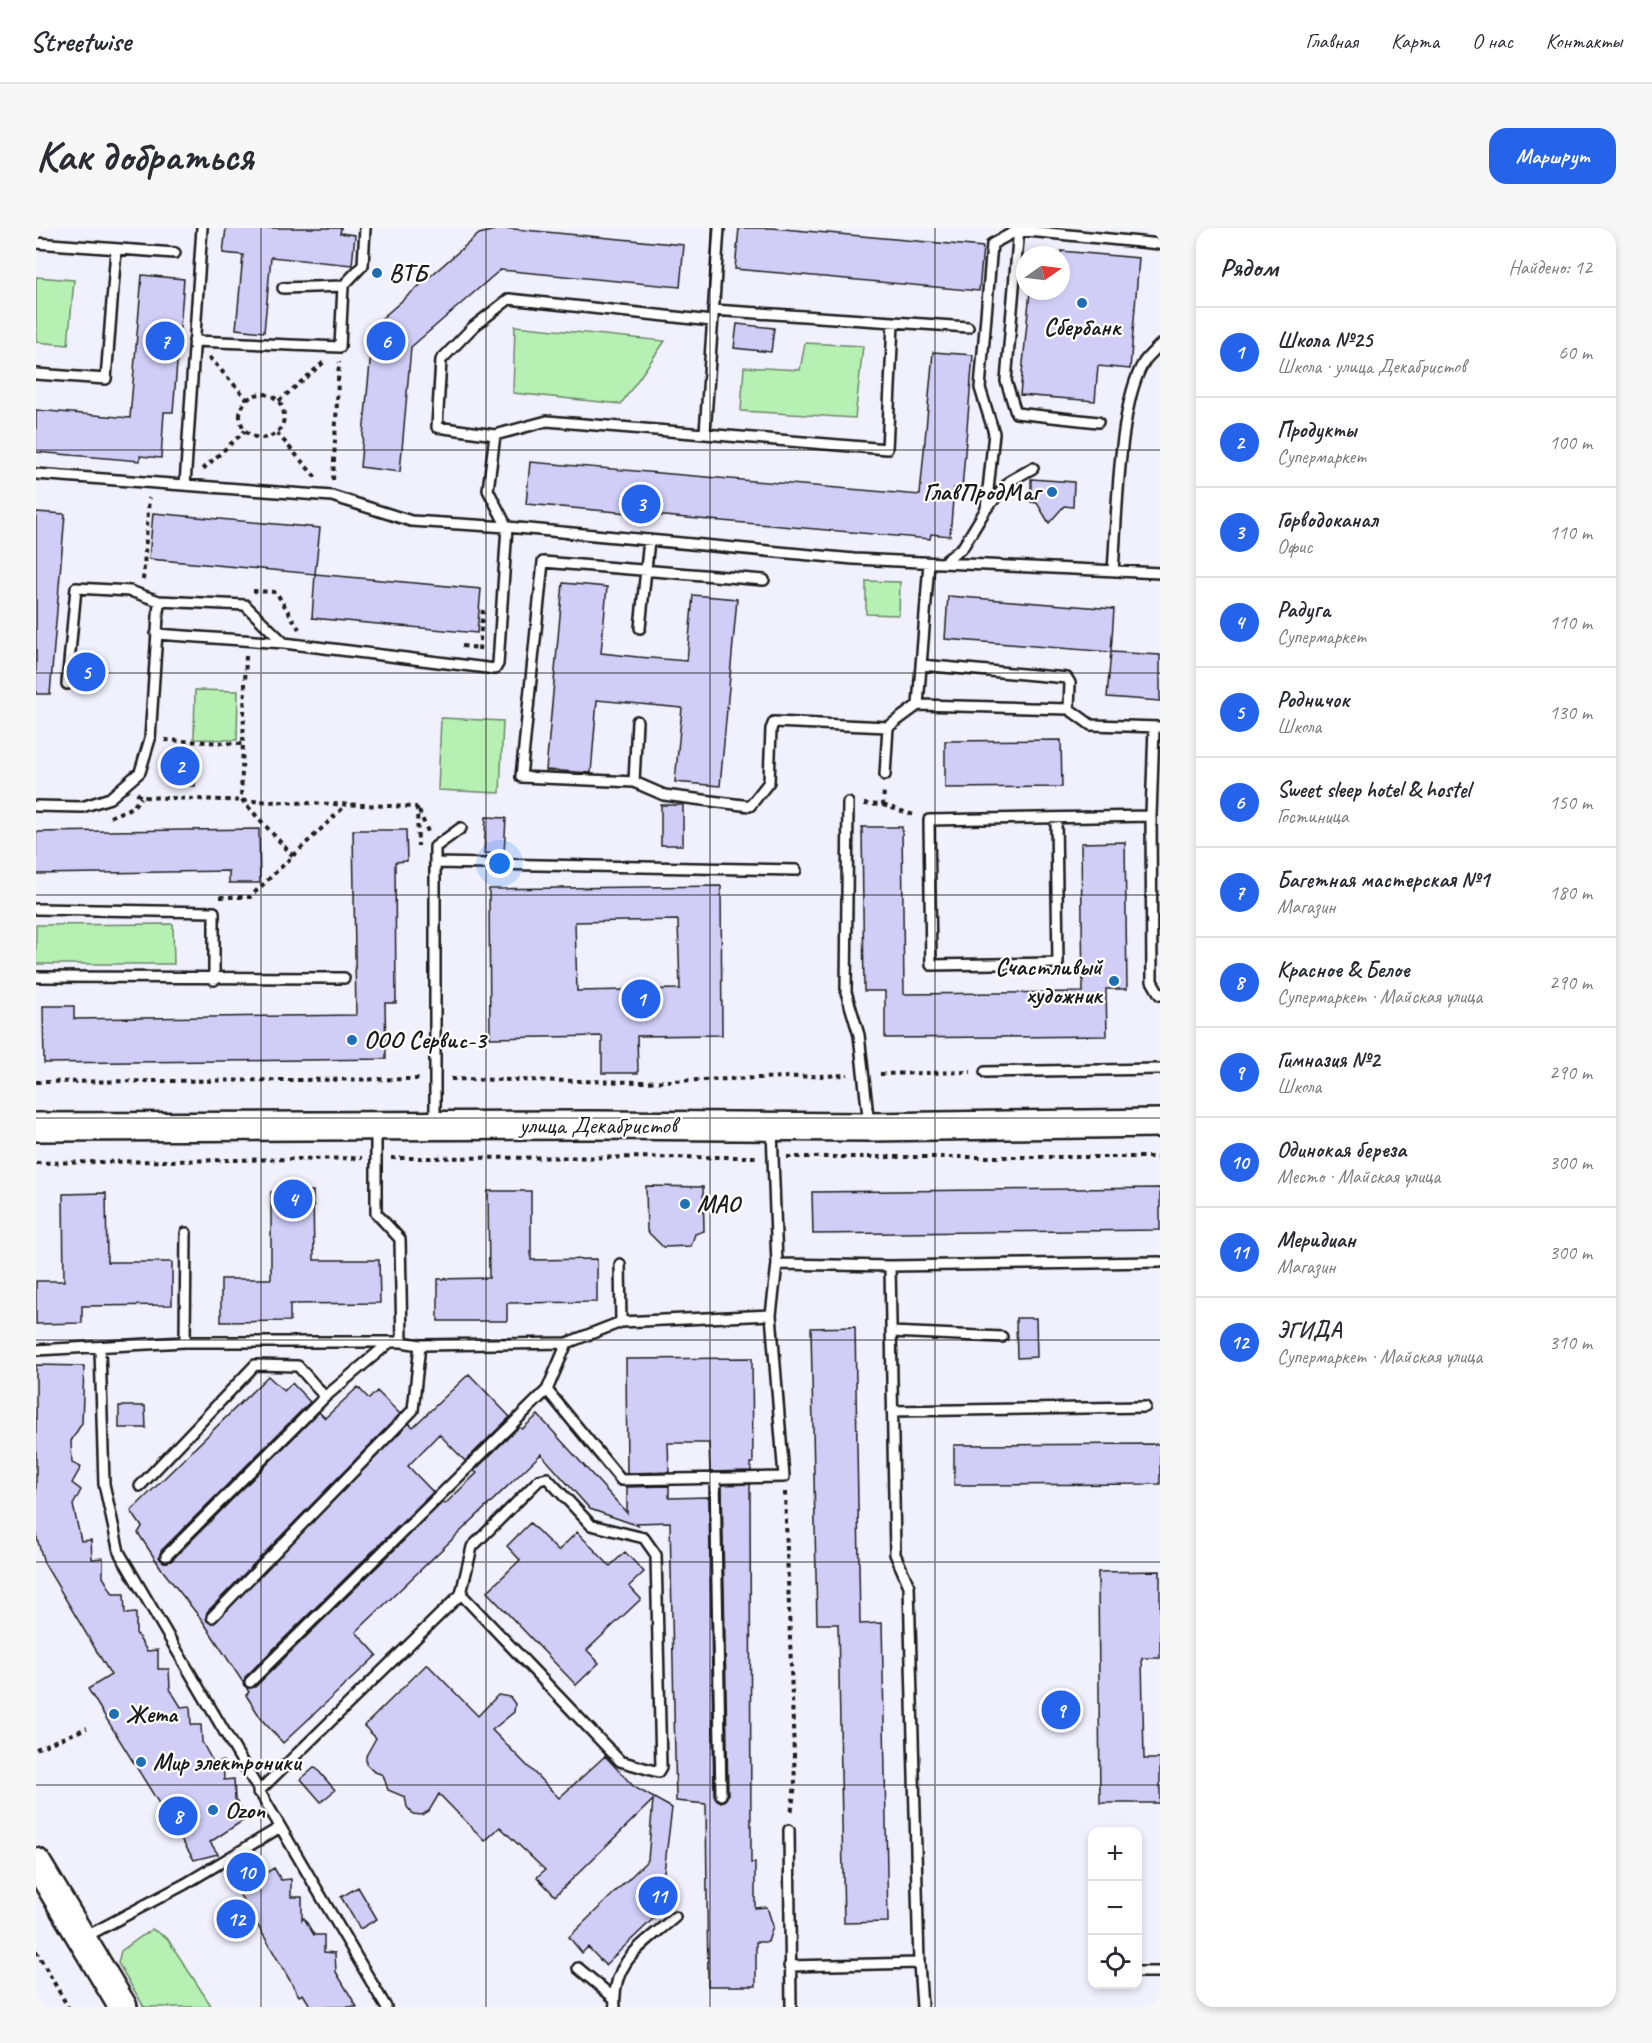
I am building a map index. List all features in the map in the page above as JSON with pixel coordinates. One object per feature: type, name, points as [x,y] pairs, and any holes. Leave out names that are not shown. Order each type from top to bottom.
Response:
[{"type":"street","name":"улица Декабристов","points":[[36,1127],[869,1127],[1160,1123]]},
{"type":"street","points":[[36,1862],[123,2007]]},
{"type":"lane","points":[[185,485],[202,228]]},
{"type":"lane","points":[[194,341],[340,347],[343,286],[363,265],[365,228]]},
{"type":"lane","points":[[705,434],[719,228]]},
{"type":"lane","points":[[986,509],[994,433],[980,388],[992,244],[1019,229],[1160,244]]},
{"type":"lane","points":[[1019,229],[1006,381],[1016,413],[1098,422]]},
{"type":"lane","points":[[36,243],[175,253]]},
{"type":"lane","points":[[36,374],[106,379],[116,250]]},
{"type":"lane","points":[[283,288],[343,286]]},
{"type":"lane","points":[[712,321],[509,299],[473,327],[441,360],[437,427],[495,435],[547,421],[887,449],[893,324]]},
{"type":"lane","points":[[713,310],[893,324],[968,327]]},
{"type":"lane","points":[[1113,571],[1125,428],[1137,377],[1144,361],[1160,345]]},
{"type":"lane","points":[[156,634],[284,643],[495,669],[498,664],[507,526],[488,490],[495,435]]},
{"type":"lane","points":[[943,563],[963,547],[986,509],[1010,481],[1034,468]]},
{"type":"lane","points":[[36,474],[332,496],[411,521],[507,526],[854,559],[1160,573]]},
{"type":"lane","points":[[640,628],[649,540]]},
{"type":"lane","points":[[764,579],[645,572],[543,562],[521,777],[634,782],[664,795],[750,806],[769,782],[771,729],[774,722],[888,727],[918,705],[1069,709],[1091,725],[1157,727],[1151,816],[1152,981],[1160,995]]},
{"type":"lane","points":[[918,705],[929,563]]},
{"type":"lane","points":[[67,684],[76,588],[130,591],[159,601],[245,605],[284,643]]},
{"type":"lane","points":[[36,806],[82,807],[110,798],[140,772],[150,739],[159,601]]},
{"type":"lane","points":[[921,664],[1067,678],[1070,683],[1069,709]]},
{"type":"lane","points":[[634,782],[637,721]]},
{"type":"lane","points":[[885,775],[888,727]]},
{"type":"lane","points":[[848,803],[846,992],[859,1035],[869,1127]]},
{"type":"lane","points":[[1056,819],[1058,963],[931,965],[929,820],[1151,816]]},
{"type":"lane","points":[[435,1126],[435,847],[461,828]]},
{"type":"lane","points":[[435,863],[796,870]]},
{"type":"lane","points":[[36,909],[214,912],[214,980]]},
{"type":"lane","points":[[36,977],[214,980],[344,978]]},
{"type":"lane","points":[[985,1072],[1160,1069]]},
{"type":"lane","points":[[547,1390],[621,1480],[784,1477],[771,1315],[777,1264],[772,1126]]},
{"type":"lane","points":[[376,1127],[376,1213],[400,1239],[402,1342]]},
{"type":"lane","points":[[185,1342],[186,1233]]},
{"type":"lane","points":[[777,1264],[890,1266],[1160,1262]]},
{"type":"lane","points":[[620,1264],[621,1322]]},
{"type":"lane","points":[[890,1266],[895,1554],[909,1586],[922,2007]]},
{"type":"lane","points":[[36,1350],[185,1342],[402,1342],[420,1345],[567,1343],[621,1322],[771,1315]]},
{"type":"lane","points":[[891,1332],[1002,1337]]},
{"type":"lane","points":[[166,1556],[325,1397],[390,1342]]},
{"type":"lane","points":[[250,1682],[547,1390],[567,1343]]},
{"type":"lane","points":[[212,1617],[413,1410],[420,1345]]},
{"type":"lane","points":[[100,1348],[104,1484],[119,1552],[386,2007]]},
{"type":"lane","points":[[140,1486],[255,1365],[298,1366],[325,1397]]},
{"type":"lane","points":[[892,1411],[1145,1407]]},
{"type":"lane","points":[[258,1792],[461,1594],[472,1547],[540,1480],[547,1478],[591,1525],[644,1538],[656,1555],[661,1767],[658,1772],[620,1761],[461,1594]]},
{"type":"lane","points":[[715,1478],[721,1795]]},
{"type":"lane","points":[[81,1939],[185,1884],[279,1828]]},
{"type":"lane","points":[[789,1830],[791,2007]]},
{"type":"lane","points":[[615,2003],[617,1977],[624,1961],[675,1917]]},
{"type":"lane","points":[[789,1966],[919,1963]]},
{"type":"lane","points":[[578,1968],[615,2003]]},
{"type":"lane","points":[[1142,1972],[1160,1972]]},
{"type":"path","points":[[194,341],[247,399]]},
{"type":"path","points":[[279,401],[340,347]]},
{"type":"path","points":[[332,496],[340,347]]},
{"type":"path","points":[[264,393],[279,401],[285,418],[277,433],[261,439],[245,431],[239,415],[247,399],[264,393]]},
{"type":"path","points":[[185,485],[245,431]]},
{"type":"path","points":[[277,433],[332,496]]},
{"type":"path","points":[[142,585],[150,482]]},
{"type":"path","points":[[243,590],[276,592],[300,630],[311,631]]},
{"type":"path","points":[[247,640],[241,799],[293,856]]},
{"type":"path","points":[[457,646],[480,648]]},
{"type":"path","points":[[150,739],[243,744]]},
{"type":"path","points":[[883,805],[885,775]]},
{"type":"path","points":[[141,797],[417,807],[435,847]]},
{"type":"path","points":[[848,803],[883,805],[929,820]]},
{"type":"path","points":[[215,897],[250,897],[346,805]]},
{"type":"path","points":[[36,1082],[435,1079],[641,1082],[985,1072]]},
{"type":"path","points":[[36,1163],[376,1158],[1160,1157]]},
{"type":"path","points":[[784,1477],[795,1784],[789,1830]]},
{"type":"path","points":[[36,1749],[87,1728]]},
{"type":"path","points":[[36,1951],[68,2007]]},
{"type":"green space","points":[[36,277],[74,280],[68,345],[36,342]]},
{"type":"green space","points":[[515,326],[665,341],[621,404],[513,393]]},
{"type":"green space","points":[[805,343],[863,346],[855,418],[741,411],[744,367],[800,370]]},
{"type":"green space","points":[[866,581],[900,582],[899,615],[866,614]]},
{"type":"green space","points":[[195,690],[238,691],[237,740],[194,739]]},
{"type":"green space","points":[[441,718],[503,721],[500,793],[438,790]]},
{"type":"green space","points":[[173,924],[174,964],[36,964],[36,925]]},
{"type":"green space","points":[[152,1929],[167,1938],[212,2007],[144,2007],[118,1963],[121,1951]]},
{"type":"building","points":[[226,228],[341,228],[340,233],[355,235],[352,265],[271,257],[264,332],[236,329],[243,255],[223,253]]},
{"type":"building","points":[[503,228],[684,245],[680,287],[500,270],[411,347],[400,472],[360,467],[373,332],[381,319],[479,234]]},
{"type":"building","points":[[739,228],[772,228],[983,247],[979,291],[735,269]]},
{"type":"building","name":"Сбербанк","points":[[1070,252],[1139,258],[1130,369],[1098,366],[1095,401],[1020,395],[1029,300],[1070,300]]},
{"type":"building","points":[[142,275],[184,279],[173,412],[164,412],[161,458],[140,456],[140,461],[36,452],[36,410],[130,418]]},
{"type":"building","points":[[737,324],[774,328],[771,352],[734,348]]},
{"type":"building","points":[[933,352],[973,355],[962,489],[954,488],[950,536],[931,534],[930,539],[526,504],[530,462],[920,495]]},
{"type":"building","name":"ГлавПродМаг","points":[[1031,479],[1074,482],[1073,507],[1064,506],[1049,523],[1037,503],[1031,502]]},
{"type":"building","points":[[36,512],[65,514],[50,694],[36,694]]},
{"type":"building","points":[[153,513],[320,528],[315,574],[149,559]]},
{"type":"building","points":[[315,574],[481,589],[477,633],[312,618]]},
{"type":"building","points":[[563,583],[607,587],[601,653],[638,657],[687,661],[693,595],[737,599],[720,786],[675,782],[682,708],[597,700],[591,773],[546,770]]},
{"type":"building","points":[[948,596],[1114,609],[1111,652],[945,639]]},
{"type":"building","points":[[1111,652],[1160,655],[1160,701],[1107,697]]},
{"type":"building","points":[[1061,740],[1062,787],[945,788],[945,741]]},
{"type":"building","points":[[177,750],[198,752],[195,786],[168,785],[170,761]]},
{"type":"building","points":[[661,805],[683,805],[683,845],[661,845]]},
{"type":"building","points":[[486,817],[506,818],[504,854],[484,853]]},
{"type":"building","points":[[862,827],[902,827],[904,994],[1083,992],[1081,843],[1125,842],[1127,989],[1106,989],[1107,1036],[885,1038],[885,991],[864,991]]},
{"type":"building","points":[[259,829],[260,883],[229,883],[229,871],[36,874],[36,832]]},
{"type":"building","points":[[353,830],[406,830],[407,861],[395,862],[396,1003],[385,1003],[386,1059],[44,1063],[43,1006],[74,1006],[74,1019],[356,1015]]},
{"type":"building","points":[[721,886],[722,1035],[637,1036],[638,1073],[602,1073],[602,1036],[490,1038],[489,889]],"holes":[[[678,920],[680,989],[577,991],[575,922]]]},
{"type":"building","points":[[646,1186],[703,1187],[704,1231],[695,1234],[691,1246],[663,1247],[647,1231]]},
{"type":"building","points":[[1160,1188],[1160,1230],[813,1234],[812,1192]]},
{"type":"building","points":[[313,1191],[314,1260],[379,1260],[380,1303],[290,1304],[290,1321],[221,1322],[221,1279],[271,1279],[271,1192]]},
{"type":"building","points":[[488,1191],[531,1191],[531,1260],[597,1259],[597,1302],[507,1303],[507,1321],[438,1321],[438,1279],[489,1278]]},
{"type":"building","points":[[106,1193],[107,1262],[172,1262],[172,1305],[82,1306],[82,1323],[36,1324],[36,1281],[64,1281],[63,1194]]},
{"type":"building","points":[[1016,1318],[1036,1318],[1037,1357],[1017,1358]]},
{"type":"building","points":[[855,1327],[860,1624],[882,1623],[888,1922],[844,1923],[838,1624],[817,1624],[811,1328]]},
{"type":"building","points":[[752,1358],[753,1463],[751,1463],[751,1471],[710,1472],[709,1443],[668,1443],[669,1472],[627,1473],[626,1359]]},
{"type":"building","points":[[36,1365],[84,1366],[82,1423],[71,1441],[72,1463],[81,1467],[72,1483],[81,1490],[73,1505],[81,1541],[91,1540],[92,1559],[103,1558],[103,1577],[113,1594],[124,1594],[125,1614],[136,1613],[136,1633],[147,1651],[158,1650],[158,1669],[169,1669],[170,1689],[181,1707],[190,1706],[191,1725],[201,1725],[202,1742],[213,1762],[223,1761],[224,1780],[234,1779],[235,1799],[247,1818],[210,1842],[218,1854],[194,1860],[88,1689],[111,1675],[44,1563],[36,1535]]},
{"type":"building","points":[[469,1374],[510,1417],[465,1461],[439,1434],[408,1466],[433,1492],[245,1677],[244,1684],[202,1620],[163,1571],[138,1533],[142,1527],[131,1511],[268,1376],[284,1391],[292,1383],[310,1402],[161,1551],[159,1557],[164,1562],[171,1561],[319,1412],[325,1418],[358,1387],[369,1399],[377,1391],[400,1414],[207,1612],[207,1621],[214,1623],[409,1423],[413,1427]]},
{"type":"building","points":[[119,1406],[145,1406],[146,1428],[119,1428]]},
{"type":"building","points":[[538,1415],[627,1513],[627,1487],[669,1486],[669,1498],[709,1497],[714,1795],[721,1802],[728,1795],[722,1485],[750,1484],[751,1863],[755,1863],[755,1908],[767,1907],[773,1926],[768,1942],[756,1942],[756,1986],[708,1986],[706,1804],[676,1801],[670,1522],[636,1523],[639,1526],[590,1509],[541,1454],[356,1632],[377,1655],[283,1743],[262,1720],[246,1695],[249,1692],[246,1687],[255,1687],[443,1502],[445,1504],[477,1473],[474,1471],[519,1427],[522,1429]]},
{"type":"building","points":[[1160,1444],[1160,1484],[954,1485],[954,1445]]},
{"type":"building","points":[[530,1523],[558,1551],[577,1532],[610,1566],[625,1552],[644,1572],[629,1586],[641,1599],[587,1650],[599,1663],[576,1685],[487,1592],[520,1560],[507,1546]]},
{"type":"building","points":[[1160,1571],[1160,1658],[1142,1658],[1144,1759],[1160,1759],[1160,1803],[1100,1803],[1098,1572]]},
{"type":"building","points":[[427,1664],[478,1716],[498,1695],[510,1697],[515,1704],[514,1712],[492,1730],[559,1798],[605,1756],[634,1787],[672,1808],[663,1880],[678,1895],[605,1965],[588,1947],[582,1953],[569,1937],[648,1860],[653,1800],[555,1896],[537,1877],[545,1870],[500,1827],[485,1841],[439,1794],[429,1811],[422,1815],[413,1814],[407,1807],[405,1797],[388,1790],[383,1775],[373,1771],[366,1764],[366,1756],[376,1738],[364,1726]]},
{"type":"building","points":[[315,1767],[335,1790],[321,1802],[301,1779]]},
{"type":"building","points":[[274,1868],[281,1880],[291,1879],[291,1897],[302,1897],[302,1920],[304,1918],[314,1935],[324,1935],[324,1952],[335,1953],[336,1972],[357,2007],[311,2007],[303,1994],[299,1996],[237,1890]]},
{"type":"building","points":[[358,1887],[377,1919],[360,1929],[341,1897]]},
{"type":"place","name":"ВТБ","points":[[377,273]]},
{"type":"place","name":"Сбербанк","points":[[1082,303]]},
{"type":"place","name":"Багетная мастерская №1","points":[[165,341]]},
{"type":"place","name":"Sweet sleep hotel & hostel","points":[[386,341]]},
{"type":"place","name":"ГлавПродМаг","points":[[1052,492]]},
{"type":"place","name":"Горводоканал","points":[[641,504]]},
{"type":"place","name":"Родничок","points":[[86,672]]},
{"type":"place","name":"Продукты","points":[[180,766]]},
{"type":"place","name":"Счастливый художник","points":[[1114,981]]},
{"type":"place","name":"Школа №25","points":[[641,999]]},
{"type":"place","name":"ООО Сервис-3","points":[[352,1040]]},
{"type":"place","name":"Радуга","points":[[293,1199]]},
{"type":"place","name":"МАО","points":[[685,1204]]},
{"type":"place","name":"Гимназия №2","points":[[1061,1710]]},
{"type":"place","name":"Жета","points":[[114,1714]]},
{"type":"place","name":"Мир электроники","points":[[141,1762]]},
{"type":"place","name":"Ozon","points":[[213,1810]]},
{"type":"place","name":"Красное & Белое","points":[[178,1816]]},
{"type":"place","name":"Одинокая береза","points":[[246,1872]]},
{"type":"place","name":"Меридиан","points":[[658,1896]]},
{"type":"place","name":"ЭГИДА","points":[[236,1919]]}]
